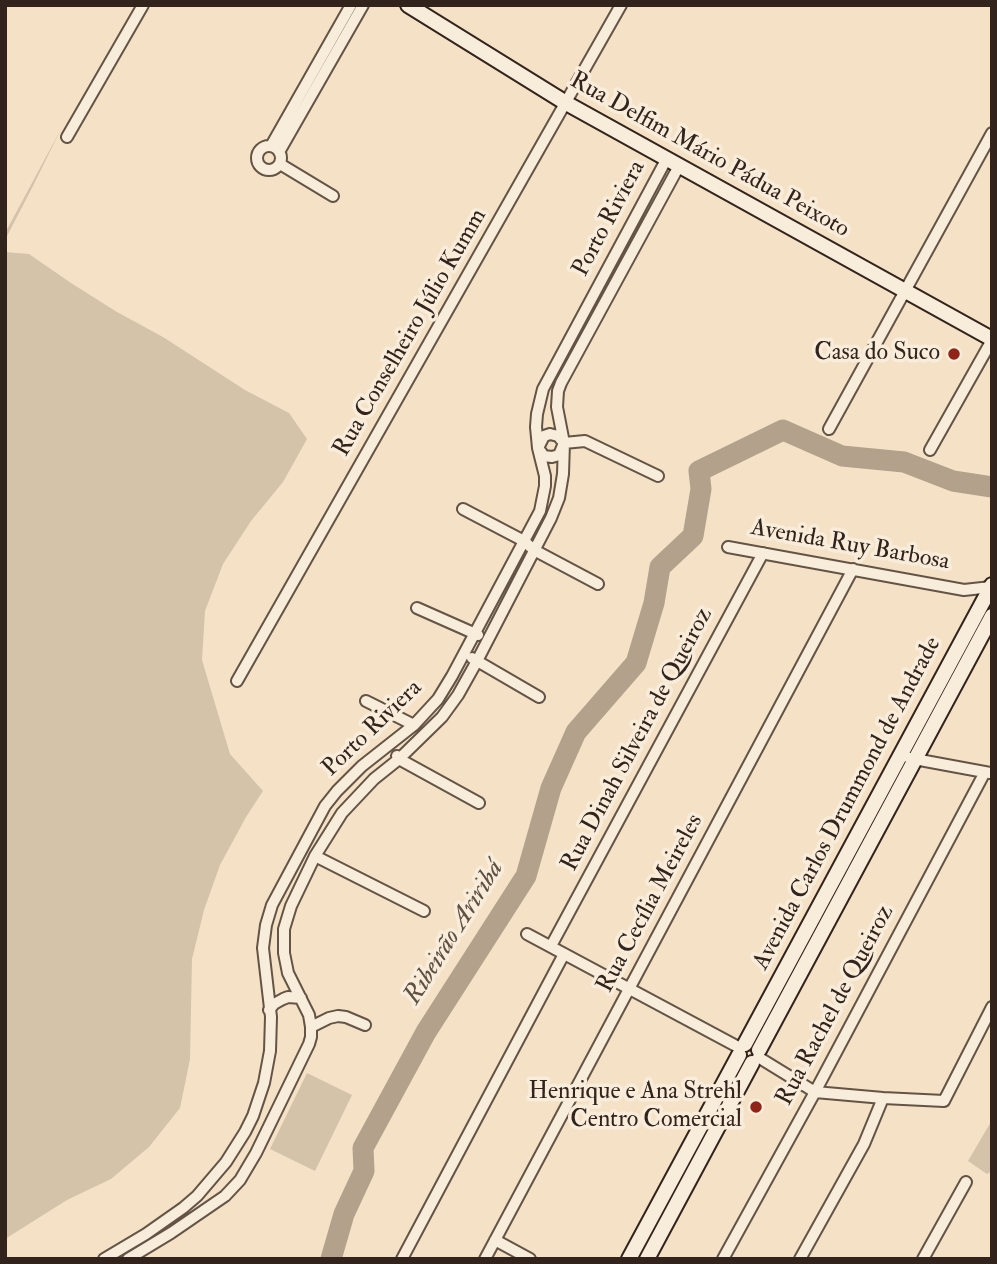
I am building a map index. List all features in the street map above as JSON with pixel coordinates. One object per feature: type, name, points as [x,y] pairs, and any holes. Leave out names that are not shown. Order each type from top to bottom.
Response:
[{"type":"main road","name":"Rua Delfim Mário Pádua Peixoto","points":[[408,5],[566,103],[992,340]]},
{"type":"main road","name":"Avenida Carlos Drummond de Andrade","points":[[647,1259],[900,756],[987,602],[991,587]]},
{"type":"main road","name":"Avenida Carlos Drummond de Andrade","points":[[629,1259],[915,760],[992,616]]},
{"type":"street","points":[[67,137],[143,5]]},
{"type":"street","points":[[275,149],[331,50],[351,5]]},
{"type":"street","points":[[331,50],[363,5]]},
{"type":"street","name":"Rua Conselheiro Júlio Kumm","points":[[237,681],[621,5]]},
{"type":"street","points":[[829,429],[992,133]]},
{"type":"street","points":[[263,147],[275,149],[281,160],[280,164],[274,170],[265,170],[257,162],[260,150],[263,147]]},
{"type":"street","name":"Porto Riviera","points":[[104,1259],[183,1208],[222,1167],[245,1132],[264,1083],[270,1042],[263,948],[272,905],[325,806],[356,771],[414,725],[438,699],[464,654],[540,510],[545,486],[536,427],[539,401],[548,378],[639,210],[673,163]]},
{"type":"street","name":"Porto Riviera","points":[[311,1027],[309,1015],[292,982],[284,953],[284,929],[291,906],[316,856],[342,813],[374,779],[442,718],[458,695],[551,518],[559,498],[563,474],[564,443],[557,407],[558,391],[652,216],[673,163]]},
{"type":"street","points":[[280,164],[333,196]]},
{"type":"street","points":[[639,210],[652,216]]},
{"type":"street","points":[[575,329],[587,335]]},
{"type":"street","points":[[930,450],[992,340]]},
{"type":"street","points":[[550,434],[558,436],[564,443],[559,455],[552,457],[542,454],[538,448],[544,436],[550,434]]},
{"type":"street","points":[[564,443],[585,441],[658,477]]},
{"type":"street","points":[[463,509],[598,584]]},
{"type":"street","name":"Avenida Ruy Barbosa","points":[[728,547],[964,590],[987,602]]},
{"type":"street","name":"Rua Dinah Silveira de Queiroz","points":[[551,946],[763,553]]},
{"type":"street","name":"Rua Cecília Meireles","points":[[485,1259],[853,569]]},
{"type":"street","name":"Avenida Ruy Barbosa","points":[[964,590],[991,587]]},
{"type":"street","points":[[417,608],[487,639]]},
{"type":"street","points":[[464,654],[539,697]]},
{"type":"street","points":[[366,701],[414,725]]},
{"type":"street","points":[[388,746],[399,759],[479,803]]},
{"type":"street","points":[[900,756],[988,773]]},
{"type":"street","name":"Rua Rachel de Queiroz","points":[[723,1259],[988,773]]},
{"type":"street","points":[[316,856],[424,911]]},
{"type":"street","points":[[527,934],[749,1053],[815,1092],[944,1101],[992,1007]]},
{"type":"street","points":[[402,1259],[564,954]]},
{"type":"street","points":[[269,1010],[274,1004],[288,997],[301,998]]},
{"type":"street","points":[[128,1259],[218,1202],[240,1180],[256,1153],[305,1051],[311,1037],[311,1027],[338,1016],[365,1025]]},
{"type":"street","points":[[800,1259],[863,1144],[883,1098]]},
{"type":"street","points":[[222,1167],[228,1175],[240,1180]]},
{"type":"street","points":[[923,1259],[966,1182]]},
{"type":"street","points":[[207,1185],[215,1190],[218,1202]]},
{"type":"street","points":[[495,1240],[530,1259]]},
{"type":"shaded area","points":[[61,129],[34,184],[5,240],[5,233]]},
{"type":"shaded area","points":[[5,252],[29,254],[117,312],[163,337],[245,390],[289,413],[307,439],[283,482],[251,521],[223,564],[205,611],[202,660],[230,754],[263,791],[220,865],[204,910],[192,959],[190,1059],[180,1108],[149,1147],[111,1179],[67,1200],[5,1239]]},
{"type":"shaded area","points":[[307,1073],[352,1095],[315,1171],[270,1149]]},
{"type":"shaded area","points":[[992,1120],[992,1171],[987,1174],[968,1161]]},
{"type":"waterway","name":"Ribeirão Ariribá","points":[[331,1259],[344,1214],[364,1171],[363,1148],[426,1032],[526,876],[551,788],[576,732],[636,663],[654,603],[660,567],[693,536],[701,489],[699,471],[783,430],[842,456],[904,462],[953,481],[992,487]]},
{"type":"place","name":"Casa do Suco","points":[[954,354]]},
{"type":"place","name":"Henrique e Ana Strehl Centro Comercial","points":[[756,1107]]}]
